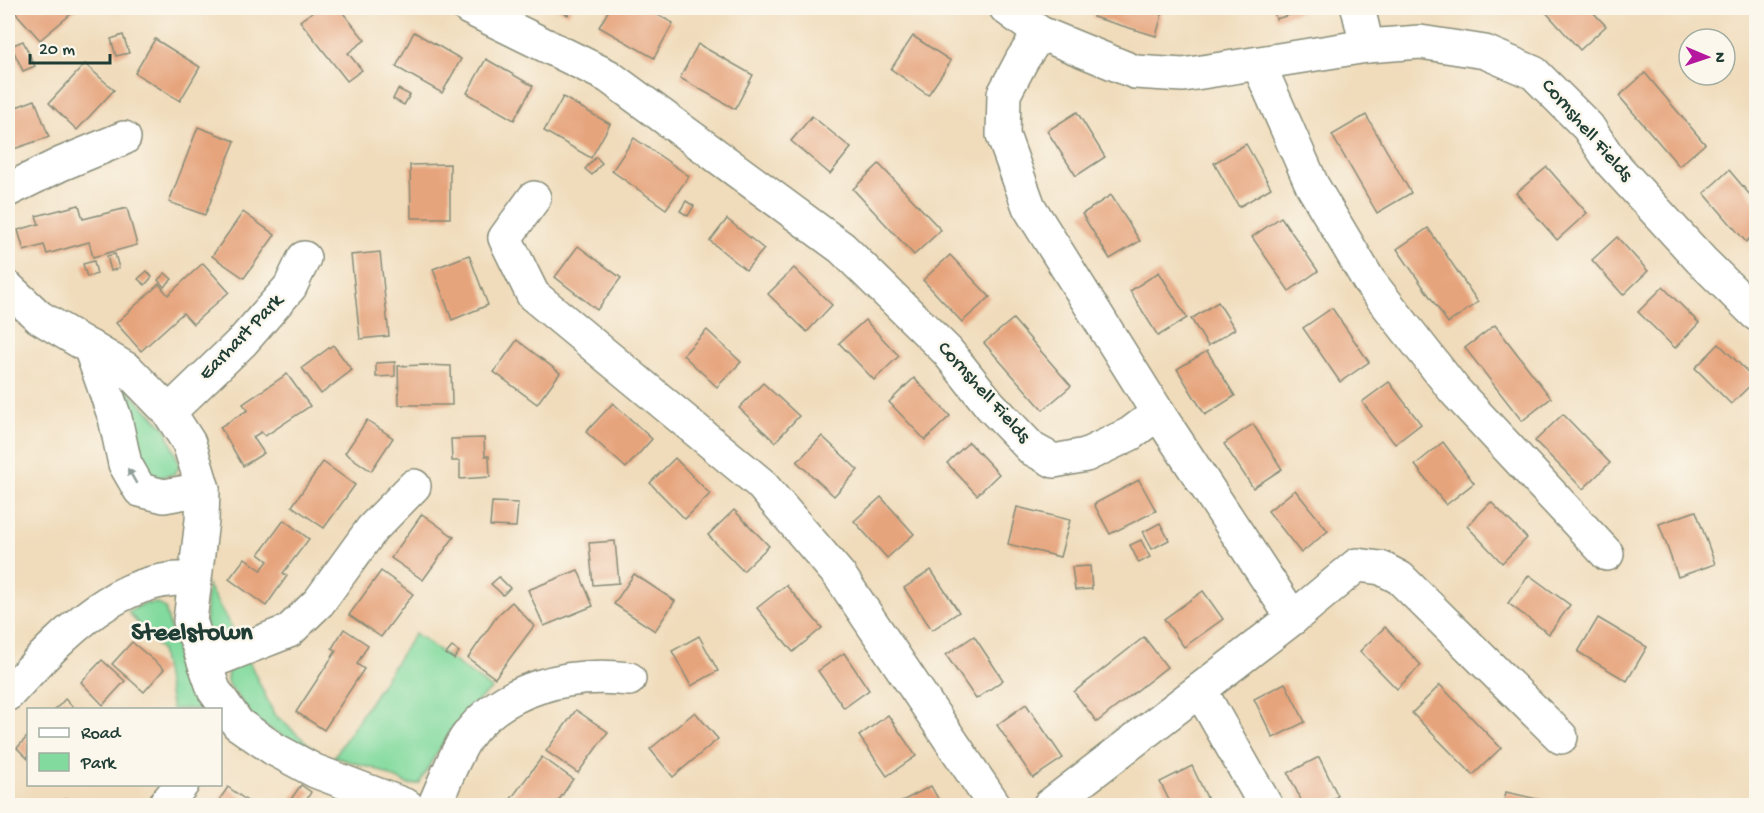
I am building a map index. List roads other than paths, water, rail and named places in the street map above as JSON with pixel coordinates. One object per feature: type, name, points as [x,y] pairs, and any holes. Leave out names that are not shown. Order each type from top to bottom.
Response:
[{"type":"street","name":"Cornshell Fields","points":[[469,8],[608,76],[842,249],[947,351],[990,405],[1032,449],[1054,460],[1086,455],[1130,434],[1158,413]]},
{"type":"street","name":"Cornshell Fields","points":[[1006,8],[1040,33],[1135,72],[1183,75],[1259,65],[1367,46],[1420,42],[1485,52],[1534,73],[1588,128],[1612,163],[1701,260],[1756,314]]},
{"type":"street","points":[[1358,8],[1367,46]]},
{"type":"street","points":[[1040,33],[1004,94],[1003,135],[1029,207],[1158,413],[1293,618]]},
{"type":"street","points":[[1259,65],[1312,186],[1369,281],[1455,391],[1607,554]]},
{"type":"street","points":[[8,189],[124,138]]},
{"type":"street","points":[[534,198],[505,238],[533,294],[760,483],[840,576],[995,806]]},
{"type":"street","name":"Earhart Park","points":[[170,412],[243,341],[290,287],[304,258]]},
{"type":"street","points":[[8,288],[39,317],[128,370],[170,412],[189,443],[202,489],[202,520],[190,621],[220,708]]},
{"type":"street","points":[[90,347],[115,418],[125,464],[140,490],[164,496],[202,489]]},
{"type":"street","points":[[205,664],[288,631],[319,602],[372,529],[414,486]]},
{"type":"street","points":[[1049,806],[1293,618],[1357,565],[1381,568],[1400,578],[1561,737]]},
{"type":"street","points":[[8,694],[56,643],[87,617],[120,595],[148,584],[179,578],[194,579]]},
{"type":"street","points":[[434,806],[466,738],[498,706],[536,686],[597,675],[629,678]]},
{"type":"street","points":[[1200,690],[1266,806]]},
{"type":"street","points":[[222,713],[229,733],[274,749],[315,771],[407,806]]},
{"type":"street","points":[[164,806],[180,786]]},
{"type":"district","name":"Steelstown","points":[[192,634]]}]
